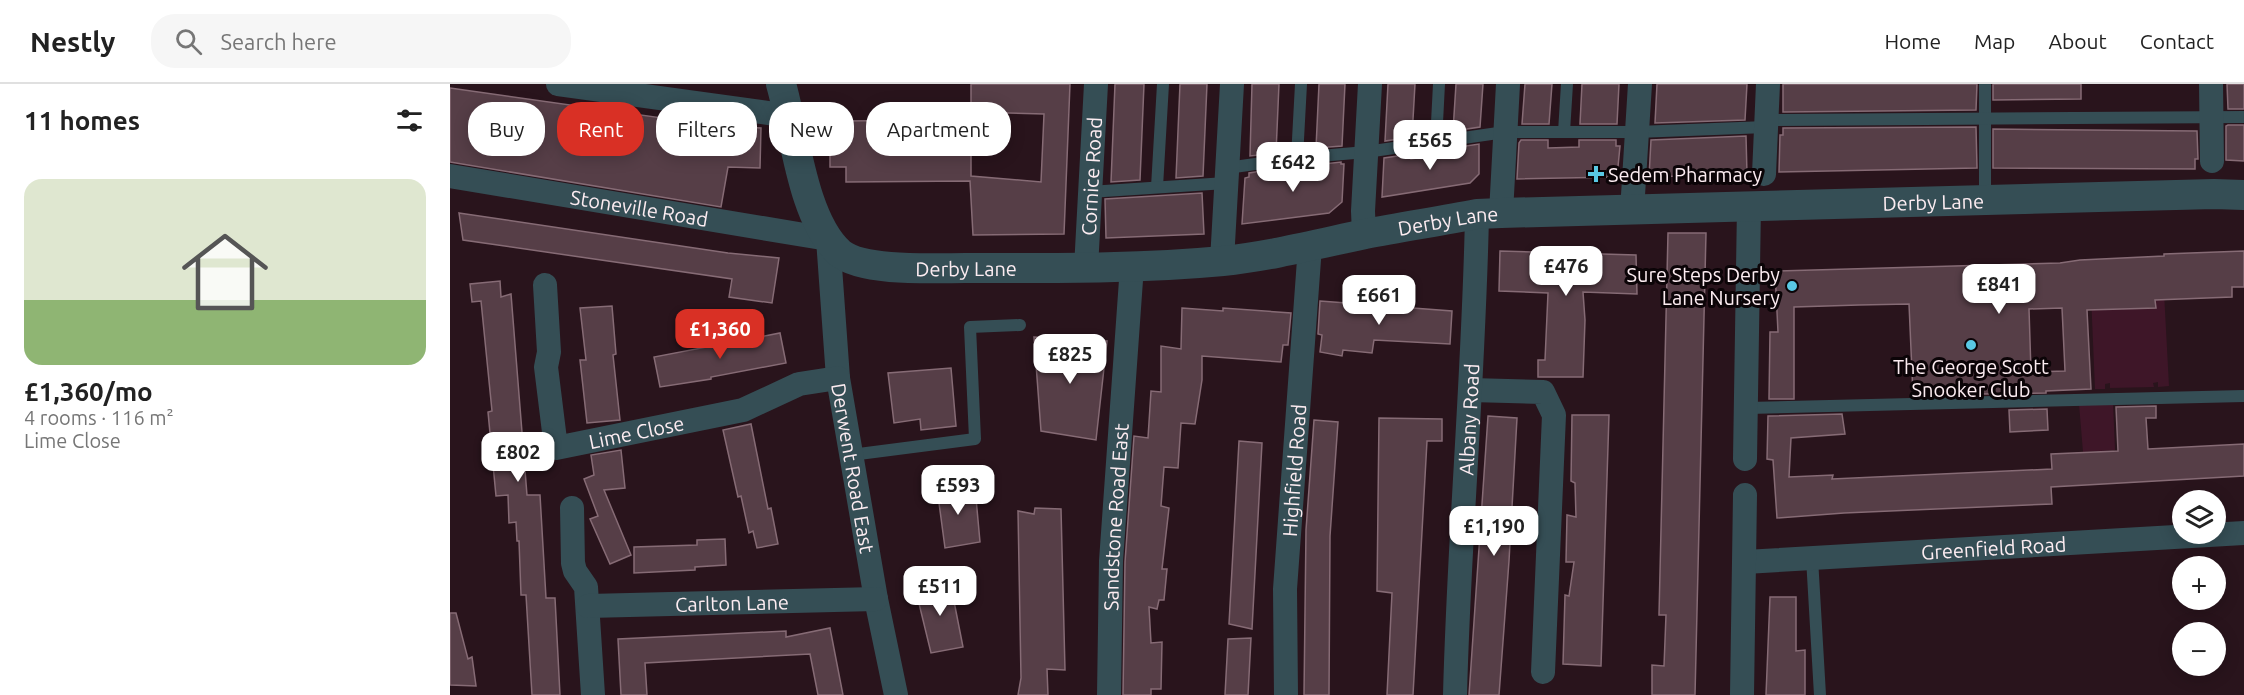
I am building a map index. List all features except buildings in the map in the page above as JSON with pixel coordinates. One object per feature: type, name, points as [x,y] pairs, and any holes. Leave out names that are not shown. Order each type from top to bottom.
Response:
[{"type":"street","points":[[558,84],[644,90],[769,112]]},
{"type":"street","name":"Derby Lane","points":[[781,84],[786,102]]},
{"type":"street","name":"Cornice Road","points":[[1086,268],[1095,84]]},
{"type":"street","points":[[1222,261],[1232,84]]},
{"type":"street","points":[[1364,235],[1363,211],[1370,84]]},
{"type":"street","name":"Albany Road","points":[[1455,695],[1457,609],[1471,390],[1489,214],[1505,132],[1508,84]]},
{"type":"street","points":[[1632,211],[1640,84]]},
{"type":"street","points":[[1764,174],[1768,84]]},
{"type":"street","points":[[2211,84],[2212,160]]},
{"type":"street","name":"Derby Lane","points":[[799,156],[808,200],[828,239],[841,254],[861,262],[899,267],[1086,268],[1222,261],[1489,214],[2244,195]]},
{"type":"street","name":"Stoneville Road","points":[[450,176],[828,239]]},
{"type":"street","points":[[1745,459],[1748,408],[1749,206]]},
{"type":"street","name":"Derwent Road East","points":[[828,239],[838,378],[876,599],[896,695]]},
{"type":"street","name":"Highfield Road","points":[[1286,695],[1285,589],[1310,246]]},
{"type":"street","name":"Sandstone Road East","points":[[1109,695],[1111,561],[1132,266]]},
{"type":"street","name":"Lime Close","points":[[545,285],[549,352],[546,367],[556,448],[742,410],[799,384],[838,378]]},
{"type":"street","points":[[1471,390],[1543,392],[1554,415],[1543,672]]},
{"type":"street","points":[[1742,695],[1745,495]]},
{"type":"street","points":[[572,508],[573,563],[575,571],[586,587],[593,695]]},
{"type":"street","name":"Greenfield Road","points":[[1745,562],[2244,533]]},
{"type":"street","name":"Carlton Lane","points":[[588,606],[876,599]]},
{"type":"lane","points":[[1157,187],[1163,84]]},
{"type":"lane","points":[[1297,158],[1301,84]]},
{"type":"lane","points":[[1436,142],[1439,84]]},
{"type":"lane","points":[[1564,132],[1568,84]]},
{"type":"lane","points":[[1985,84],[1985,200]]},
{"type":"lane","points":[[1089,192],[1157,187],[1226,175],[1297,158],[1366,152],[1505,132],[1637,132],[1766,124],[1985,119],[2244,117]]},
{"type":"lane","points":[[851,455],[975,438],[970,327],[1020,325]]},
{"type":"lane","points":[[1748,408],[2244,396]]},
{"type":"lane","points":[[1812,558],[1820,695]]},
{"type":"shaded area","points":[[2155,292],[2164,292],[2169,386],[2158,387],[2158,382],[2153,383],[2154,387],[2110,388],[2110,383],[2105,384],[2105,389],[2095,389],[2091,295],[2104,310],[2123,309],[2123,294],[2156,307]]},
{"type":"shaded area","points":[[2113,403],[2115,450],[2083,452],[2079,404]]},
{"type":"place","name":"Sedem Pharmacy","points":[[1596,174]]},
{"type":"place","name":"Sure Steps Derby Lane Nursery","points":[[1792,286]]},
{"type":"place","name":"The George Scott Snooker Club","points":[[1971,345]]}]
